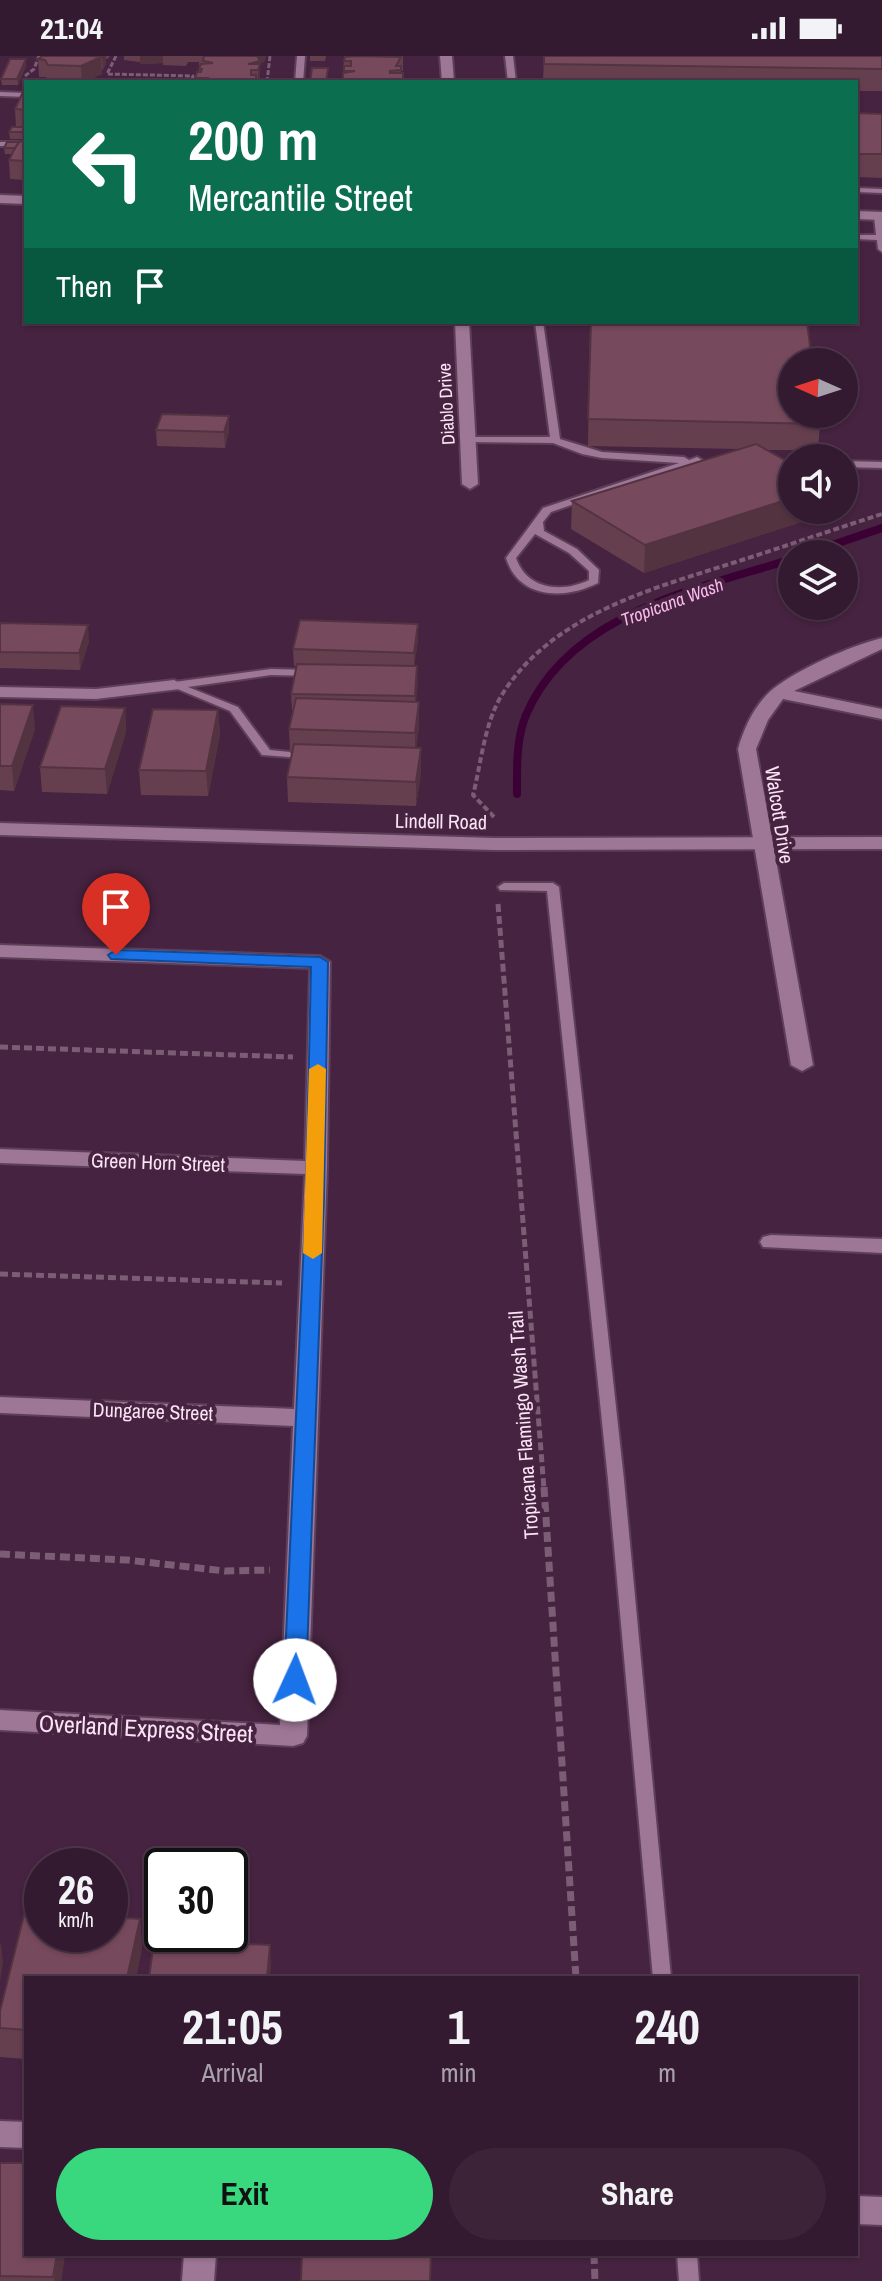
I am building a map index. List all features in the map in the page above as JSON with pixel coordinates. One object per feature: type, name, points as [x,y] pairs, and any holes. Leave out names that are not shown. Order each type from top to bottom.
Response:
[{"type":"street","points":[[446,56],[448,80]]},
{"type":"street","points":[[0,199],[24,200]]},
{"type":"street","points":[[858,215],[880,216]]},
{"type":"street","name":"Diablo Drive","points":[[462,324],[470,484]]},
{"type":"street","name":"Walcott Drive","points":[[802,1065],[747,749],[752,730],[779,693],[864,649],[882,643]]},
{"type":"street","points":[[0,692],[96,694],[174,685]]},
{"type":"street","points":[[779,693],[882,714]]},
{"type":"street","name":"Lindell Road","points":[[0,829],[494,844],[762,846],[882,843]]},
{"type":"street","points":[[0,951],[320,962],[316,1168],[299,1570]]},
{"type":"street","name":"Green Horn Street","points":[[0,1156],[316,1168]]},
{"type":"street","points":[[771,1242],[882,1246]]},
{"type":"street","name":"Dungaree Street","points":[[0,1405],[306,1418]]},
{"type":"street","name":"Overland Express Street","points":[[0,1720],[293,1736],[299,1570]]},
{"type":"street","points":[[0,2134],[24,2135]]},
{"type":"street","points":[[858,2210],[882,2211]]},
{"type":"street","points":[[198,2281],[200,2256]]},
{"type":"lane","points":[[299,80],[301,56]]},
{"type":"lane","points":[[509,56],[512,80]]},
{"type":"lane","points":[[0,94],[24,95]]},
{"type":"lane","points":[[0,144],[24,144]]},
{"type":"lane","points":[[858,190],[882,191]]},
{"type":"lane","points":[[880,216],[882,249]]},
{"type":"lane","points":[[858,237],[881,238]]},
{"type":"lane","points":[[539,324],[555,440]]},
{"type":"lane","points":[[468,440],[555,440],[577,452],[608,458],[712,460]]},
{"type":"lane","points":[[537,525],[543,535],[594,570],[594,581],[583,587],[565,590],[542,588],[520,578],[511,558],[537,525],[554,505],[697,460]]},
{"type":"lane","points":[[858,464],[882,465]]},
{"type":"lane","points":[[174,685],[271,672],[333,673]]},
{"type":"lane","points":[[174,685],[234,709],[266,753],[327,758]]},
{"type":"lane","points":[[500,893],[553,887],[616,1480],[662,1976]]},
{"type":"lane","points":[[687,2256],[689,2281]]},
{"type":"path","points":[[116,56],[107,74],[193,76],[192,80]]},
{"type":"path","points":[[267,80],[270,56]]},
{"type":"path","points":[[494,817],[473,795],[484,756],[487,727],[512,679],[558,637],[595,614],[649,592],[882,514]]},
{"type":"path","name":"Tropicana Flamingo Wash Trail","points":[[500,893],[538,1395],[576,1976]]},
{"type":"path","points":[[0,1047],[318,1058]]},
{"type":"path","points":[[0,1274],[311,1284]]},
{"type":"path","points":[[0,1554],[127,1560],[225,1571],[299,1570]]},
{"type":"path","points":[[594,2256],[595,2281]]},
{"type":"building","points":[[43,56],[101,57],[81,66],[48,65],[45,60],[38,59]]},
{"type":"building","points":[[204,56],[257,56],[260,61],[248,64],[260,64],[258,70],[251,70],[251,75],[256,75],[256,79],[195,78],[197,72],[201,72],[201,64],[213,63],[203,61]]},
{"type":"building","points":[[544,56],[882,56],[882,69],[544,64]]},
{"type":"building","points":[[345,57],[401,57],[396,66],[401,66],[401,70],[390,73],[403,73],[403,80],[343,80],[343,73],[355,71],[344,71],[344,66],[351,66],[351,61],[344,61]]},
{"type":"building","points":[[10,59],[26,59],[17,79],[1,79]]},
{"type":"building","points":[[312,68],[328,68],[326,80],[310,80]]},
{"type":"building","points":[[23,92],[24,92],[24,110],[15,109]]},
{"type":"building","points":[[858,113],[882,114],[882,154],[858,154]]},
{"type":"building","points":[[12,127],[24,127],[24,132],[9,132]]},
{"type":"building","points":[[24,141],[24,161],[9,160],[18,142]]},
{"type":"building","points":[[7,142],[19,142],[15,148],[4,148]]},
{"type":"building","points":[[591,324],[807,324],[810,348],[778,348],[778,423],[588,419]]},
{"type":"building","points":[[162,414],[229,416],[224,432],[156,430]]},
{"type":"building","points":[[756,444],[778,456],[778,502],[645,545],[572,501]]},
{"type":"building","points":[[300,620],[418,624],[414,653],[293,649]]},
{"type":"building","points":[[0,623],[88,625],[79,653],[0,652]]},
{"type":"building","points":[[297,664],[417,666],[415,696],[291,694]]},
{"type":"building","points":[[296,698],[419,702],[415,733],[289,729]]},
{"type":"building","points":[[0,704],[33,705],[12,766],[0,766]]},
{"type":"building","points":[[61,706],[125,708],[105,769],[40,767]]},
{"type":"building","points":[[153,709],[218,710],[206,771],[139,770]]},
{"type":"building","points":[[294,744],[421,748],[416,782],[287,777]]},
{"type":"building","points":[[24,1915],[24,1952],[128,1952],[128,1918],[140,1919],[127,1976],[24,1976],[24,2030],[0,2028],[0,2011]]},
{"type":"building","points":[[248,1944],[270,1945],[267,1976],[149,1976],[152,1952],[248,1952]]},
{"type":"building","points":[[0,2163],[24,2163],[24,2256],[57,2256],[53,2277],[0,2276]]},
{"type":"building","points":[[302,2256],[431,2256],[430,2281],[301,2281]]},
{"type":"waterway","name":"Tropicana Wash","points":[[847,540],[882,528]]},
{"type":"waterway","name":"Tropicana Wash","points":[[517,794],[519,744],[526,715],[546,680],[572,652],[604,629],[640,610],[778,563]]},
{"type":"slow traffic","points":[[313,1253],[318,1069]]},
{"type":"route","points":[[116,955],[320,962],[315,1197],[295,1680]]}]
